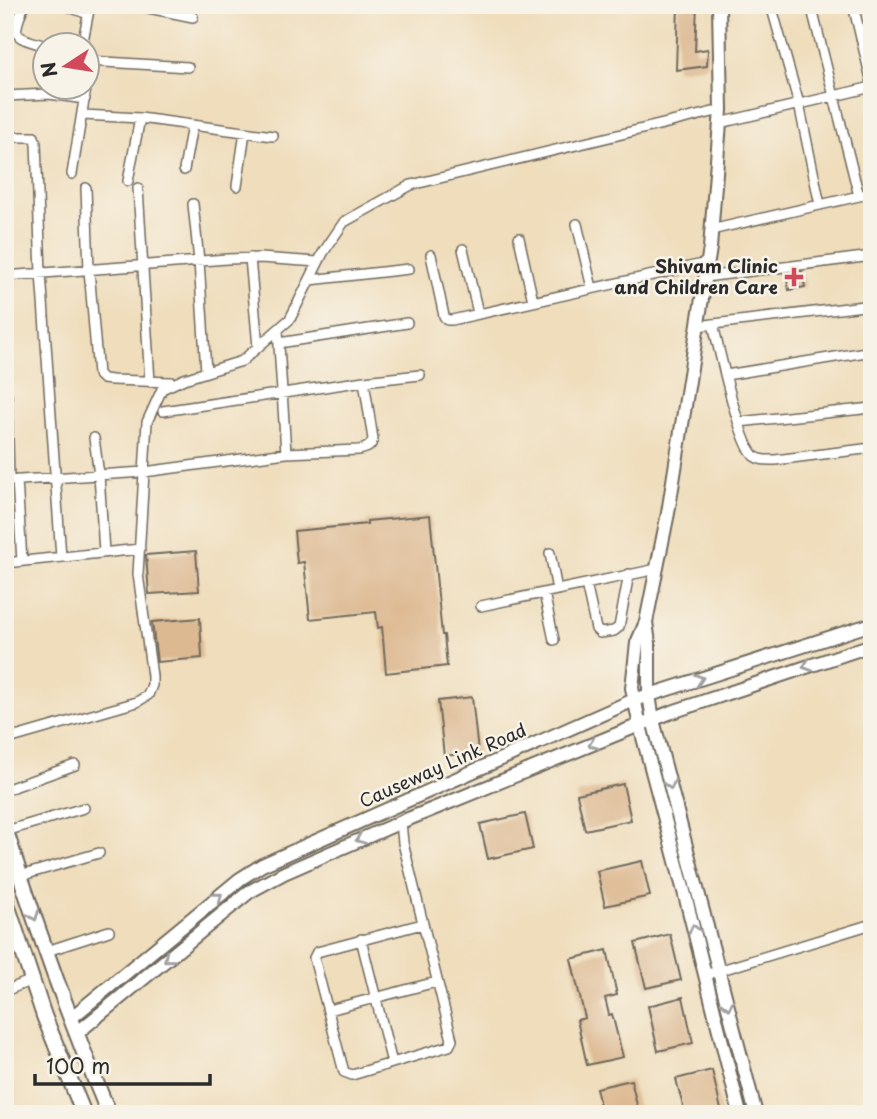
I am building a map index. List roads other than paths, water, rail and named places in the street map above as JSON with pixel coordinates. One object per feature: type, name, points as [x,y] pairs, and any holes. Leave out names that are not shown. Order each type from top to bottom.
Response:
[{"type":"main road","points":[[719,5],[721,110],[707,262],[668,513],[646,622],[637,643],[633,675],[634,700],[640,726],[740,1114]]},
{"type":"main road","points":[[646,622],[649,643],[649,695],[653,720],[756,1114]]},
{"type":"main road","name":"Causeway Link Road","points":[[71,1018],[240,879],[262,865],[634,700],[872,624]]},
{"type":"main road","name":"Causeway Link Road","points":[[77,1033],[249,892],[294,868],[669,713],[872,645]]},
{"type":"main road","points":[[6,830],[71,1018],[109,1114]]},
{"type":"main road","points":[[5,898],[11,936],[32,980],[84,1114]]},
{"type":"street","points":[[24,5],[15,27],[17,35],[32,42]]},
{"type":"street","points":[[64,5],[89,10],[85,32]]},
{"type":"street","points":[[134,5],[193,17]]},
{"type":"street","points":[[771,5],[799,104],[820,205]]},
{"type":"street","points":[[811,5],[859,196]]},
{"type":"street","points":[[720,123],[872,85],[853,5]]},
{"type":"street","points":[[102,62],[188,67]]},
{"type":"street","points":[[5,96],[32,95]]},
{"type":"street","points":[[72,174],[85,102]]},
{"type":"street","points":[[5,740],[137,702],[148,695],[152,676],[138,573],[147,422],[162,389],[242,361],[289,320],[318,262],[344,222],[411,185],[721,110]]},
{"type":"street","points":[[83,115],[139,118],[273,136]]},
{"type":"street","points":[[128,181],[139,118]]},
{"type":"street","points":[[184,170],[192,125]]},
{"type":"street","points":[[237,186],[244,132]]},
{"type":"street","points":[[5,137],[34,137],[36,143],[41,273],[61,557]]},
{"type":"street","points":[[86,188],[89,270],[98,374],[103,379],[176,383]]},
{"type":"street","points":[[138,188],[150,382]]},
{"type":"street","points":[[711,230],[872,193]]},
{"type":"street","points":[[193,204],[206,372]]},
{"type":"street","points":[[577,224],[592,288]]},
{"type":"street","points":[[519,238],[533,301]]},
{"type":"street","points":[[463,249],[478,313]]},
{"type":"street","points":[[431,255],[447,320],[707,262]]},
{"type":"street","points":[[705,277],[872,256]]},
{"type":"street","points":[[5,276],[250,258],[318,262]]},
{"type":"street","points":[[250,258],[258,347]]},
{"type":"street","points":[[310,279],[409,269]]},
{"type":"street","points":[[697,326],[872,305]]},
{"type":"street","points":[[279,343],[407,323]]},
{"type":"street","points":[[713,324],[739,422],[749,449],[756,457],[775,460],[872,448]]},
{"type":"street","points":[[278,330],[286,453]]},
{"type":"street","points":[[726,375],[872,351]]},
{"type":"street","points":[[163,411],[282,392],[420,375]]},
{"type":"street","points":[[10,481],[144,472],[286,453],[366,449],[373,439],[364,381]]},
{"type":"street","points":[[5,390],[10,481],[22,561]]},
{"type":"street","points":[[739,422],[872,408]]},
{"type":"street","points":[[94,438],[104,552]]},
{"type":"street","points":[[5,563],[140,549]]},
{"type":"street","points":[[550,552],[557,590]]},
{"type":"street","points":[[481,606],[657,569]]},
{"type":"street","points":[[586,584],[596,629],[600,633],[614,631],[619,626],[629,574]]},
{"type":"street","points":[[544,593],[554,640]]},
{"type":"street","points":[[5,789],[75,765]]},
{"type":"street","points":[[6,830],[85,808]]},
{"type":"street","points":[[401,822],[403,843],[452,1040],[449,1046],[392,1063],[352,1074],[344,1072],[314,958],[317,952],[422,924]]},
{"type":"street","points":[[20,876],[99,853]]},
{"type":"street","points":[[705,975],[872,923]]},
{"type":"street","points":[[47,951],[109,932]]},
{"type":"street","points":[[361,939],[392,1063]]},
{"type":"street","points":[[5,991],[32,980]]},
{"type":"street","points":[[328,1010],[436,982]]},
{"type":"place","name":"Shivam Clinic and Children Care","points":[[794,277]]}]
